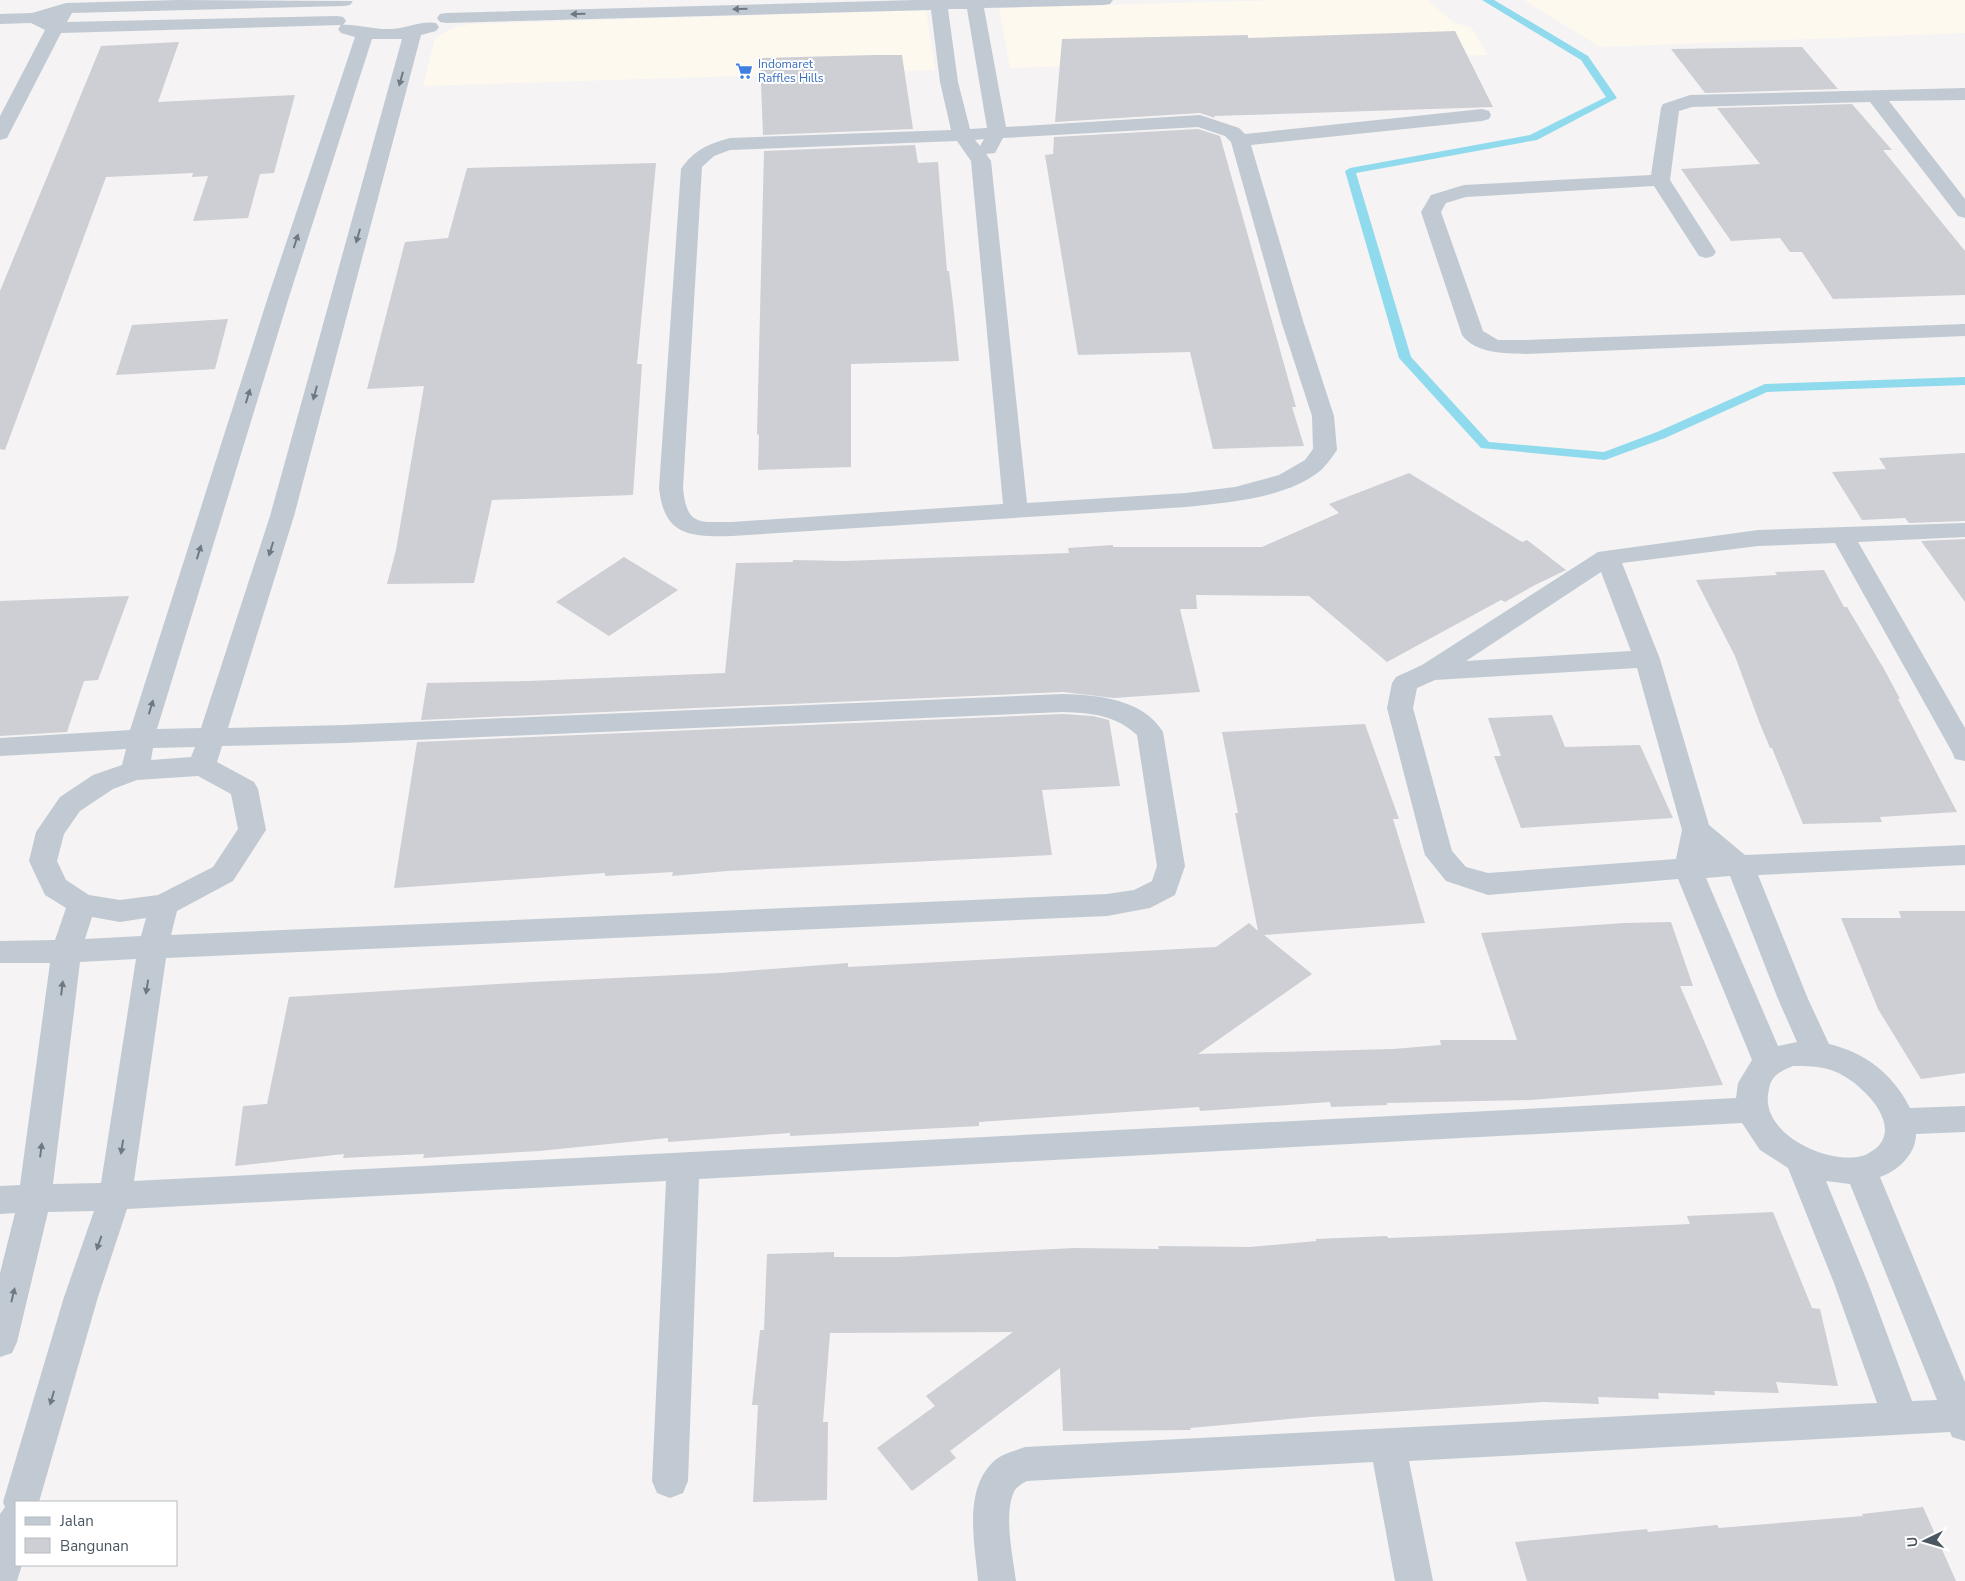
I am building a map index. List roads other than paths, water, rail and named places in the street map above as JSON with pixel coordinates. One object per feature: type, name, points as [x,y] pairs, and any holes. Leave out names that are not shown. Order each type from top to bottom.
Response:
[{"type":"street","points":[[0,19],[34,18],[68,4],[345,0]]},
{"type":"street","points":[[337,20],[336,11],[345,0]]},
{"type":"street","points":[[34,18],[56,28],[337,20],[348,29],[365,34],[388,36],[414,32],[432,26],[446,18],[453,9],[452,0]]},
{"type":"street","points":[[446,18],[938,2],[1104,0]]},
{"type":"street","points":[[938,2],[949,82],[962,135],[981,161],[1016,511]]},
{"type":"street","points":[[974,2],[997,132],[981,161]]},
{"type":"street","points":[[0,134],[68,4]]},
{"type":"street","points":[[202,766],[282,516],[414,32]]},
{"type":"street","points":[[135,771],[141,739],[324,154],[365,34]]},
{"type":"street","points":[[1706,252],[1660,180],[1670,108],[1690,101],[1965,94]]},
{"type":"street","points":[[1875,96],[1965,212]]},
{"type":"street","points":[[1240,140],[1482,116]]},
{"type":"street","points":[[1200,122],[1232,132],[1240,140],[1293,324],[1324,416],[1325,450],[1312,466],[1293,478],[1228,495],[1186,500],[708,529],[692,526],[679,518],[673,505],[671,488],[691,169],[697,159],[716,148],[730,144],[962,135],[1200,122]]},
{"type":"street","points":[[1660,180],[1464,191],[1438,199],[1431,212],[1473,335],[1494,346],[1525,347],[1965,330]]},
{"type":"street","points":[[1965,530],[1758,538],[1607,557],[1432,671],[1405,683],[1400,708],[1439,856],[1456,874],[1488,884],[1688,868],[1965,855]]},
{"type":"street","points":[[1843,536],[1965,752]]},
{"type":"street","points":[[1607,557],[1647,659],[1696,830],[1688,868],[1769,1063]]},
{"type":"street","points":[[1432,671],[1647,659]]},
{"type":"street","points":[[0,747],[213,736],[344,734],[1063,703],[1098,704],[1121,711],[1138,719],[1150,732],[1171,866],[1165,887],[1140,900],[1108,905],[66,951],[0,952]]},
{"type":"street","points":[[202,766],[244,789],[252,830],[223,874],[164,905],[120,911],[82,904],[55,887],[43,861],[50,832],[70,804],[103,782],[135,771],[202,766]]},
{"type":"street","points":[[1696,830],[1740,866],[1818,1054]]},
{"type":"street","points":[[0,1342],[12,1301],[35,1198],[66,951],[82,904]]},
{"type":"street","points":[[22,1501],[81,1296],[115,1196],[153,947],[164,905]]},
{"type":"street","points":[[1792,1054],[1818,1054],[1847,1062],[1872,1077],[1890,1098],[1900,1120],[1900,1138],[1893,1153],[1879,1164],[1861,1170],[1841,1172],[1822,1169],[1801,1161],[1779,1147],[1762,1129],[1752,1110],[1751,1091],[1757,1075],[1769,1063],[1792,1054]]},
{"type":"street","points":[[0,1200],[115,1196],[1752,1110]]},
{"type":"street","points":[[1900,1120],[1965,1119]]},
{"type":"street","points":[[1801,1161],[1851,1283],[1900,1418]]},
{"type":"street","points":[[670,1481],[683,1166]]},
{"type":"street","points":[[997,1581],[991,1508],[995,1489],[1006,1473],[1025,1464],[1900,1418],[1963,1420],[1861,1170]]},
{"type":"street","points":[[1388,1445],[1414,1581]]},
{"type":"street","points":[[0,1576],[15,1524]]},
{"type":"waterway","points":[[1487,0],[1585,58],[1612,98],[1533,138],[1350,171],[1405,358],[1485,445],[1605,456],[1661,435],[1765,388],[1965,381]]},
{"type":"place","name":"Indomaret Raffles Hills","points":[[744,71]]}]
